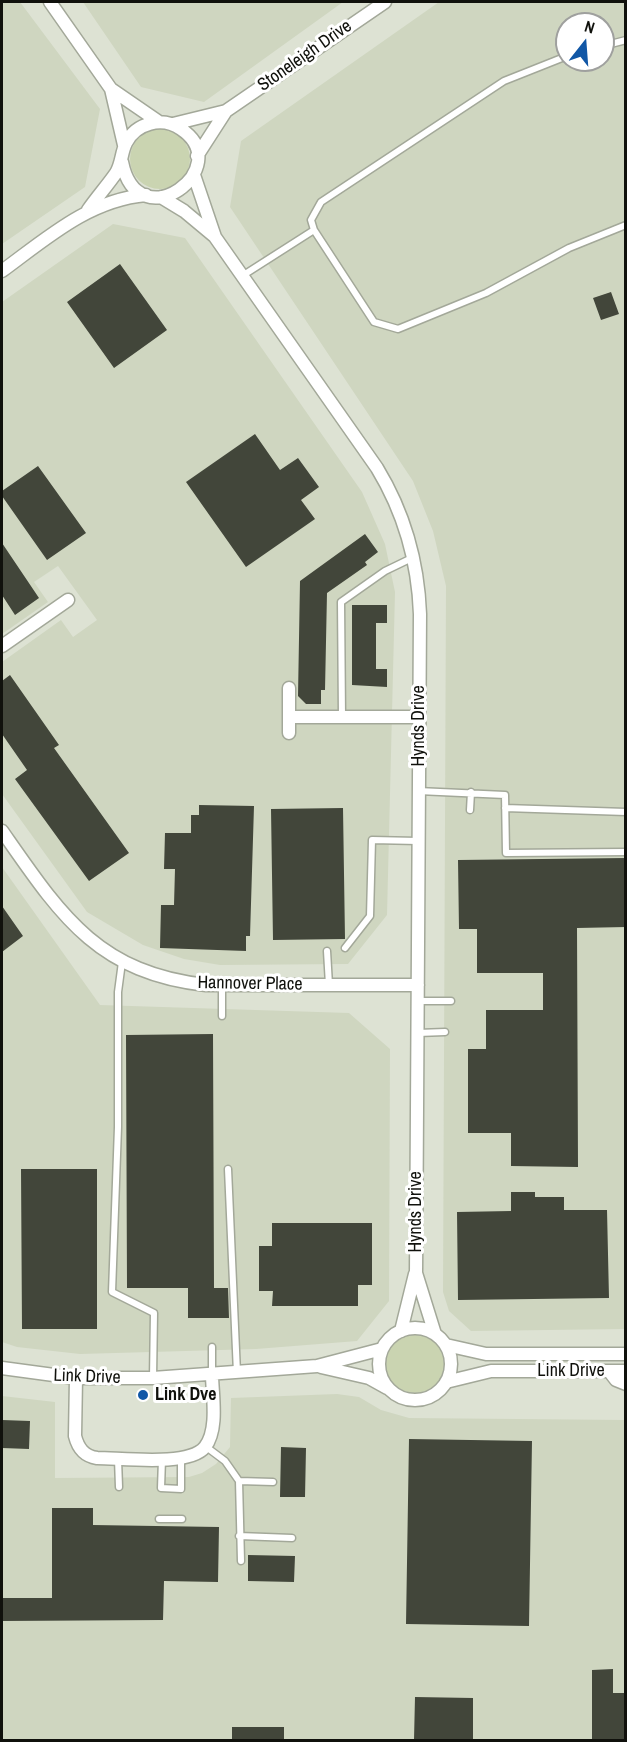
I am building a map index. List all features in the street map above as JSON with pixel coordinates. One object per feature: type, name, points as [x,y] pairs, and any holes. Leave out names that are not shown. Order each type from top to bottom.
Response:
[{"type":"street","points":[[2,271],[88,210],[122,198],[146,195],[161,197],[180,191],[194,175],[197,156],[190,137],[173,124],[159,122],[111,89],[50,2]]},
{"type":"street","name":"Stoneleigh Drive","points":[[173,124],[226,111],[385,2]]},
{"type":"street","points":[[111,89],[124,145],[122,162],[129,182],[146,195]]},
{"type":"street","name":"Stoneleigh Drive","points":[[197,156],[226,111]]},
{"type":"street","points":[[124,145],[135,131],[159,122]]},
{"type":"street","points":[[88,210],[122,162]]},
{"type":"street","name":"Hynds Drive","points":[[194,175],[215,237]]},
{"type":"street","name":"Hynds Drive","points":[[161,197],[184,211],[215,237],[382,477],[398,506],[414,557],[420,614],[416,1273],[401,1331]]},
{"type":"street","points":[[2,646],[68,600]]},
{"type":"street","points":[[289,733],[290,688]]},
{"type":"street","points":[[289,717],[419,717]]},
{"type":"street","name":"Hannover Place","points":[[2,831],[63,915],[96,945],[122,962],[174,980],[222,986],[418,985]]},
{"type":"street","name":"Hynds Drive","points":[[416,1273],[435,1334]]},
{"type":"street","points":[[418,1328],[435,1334],[446,1345],[451,1367],[446,1383],[437,1392],[420,1400],[407,1399],[390,1390],[380,1373],[382,1349],[390,1338],[401,1331],[418,1328]]},
{"type":"street","name":"Link Drive","points":[[446,1345],[486,1354],[626,1354]]},
{"type":"street","name":"Link Drive","points":[[2,1368],[76,1378],[153,1378],[237,1374],[317,1366],[382,1349]]},
{"type":"street","name":"Link Drive","points":[[317,1366],[369,1378],[390,1390]]},
{"type":"street","name":"Link Drive","points":[[446,1383],[491,1371],[626,1371]]},
{"type":"street","points":[[609,1371],[616,1380],[626,1384]]},
{"type":"street","points":[[76,1378],[77,1444],[91,1457],[181,1459],[194,1455],[205,1446],[213,1416],[212,1374]]},
{"type":"lane","points":[[555,61],[504,81],[321,202],[311,220],[314,230],[374,322],[398,329],[486,293],[569,248],[626,225]]},
{"type":"lane","points":[[242,276],[314,230]]},
{"type":"lane","points":[[342,717],[341,602],[385,571],[414,557]]},
{"type":"lane","points":[[418,791],[505,795],[506,853],[626,852]]},
{"type":"lane","points":[[470,810],[471,792]]},
{"type":"lane","points":[[505,808],[626,812]]},
{"type":"lane","points":[[345,948],[370,916],[372,840],[418,841]]},
{"type":"lane","points":[[327,951],[329,986]]},
{"type":"lane","points":[[122,962],[118,992],[118,1127],[112,1292],[154,1313],[153,1378]]},
{"type":"lane","points":[[222,986],[222,1016]]},
{"type":"lane","points":[[417,1001],[451,1001]]},
{"type":"lane","points":[[417,1033],[445,1032]]},
{"type":"lane","points":[[228,1169],[237,1374]]},
{"type":"lane","points":[[212,1347],[212,1374]]},
{"type":"lane","points":[[205,1446],[225,1461],[239,1481],[241,1561]]},
{"type":"lane","points":[[118,1458],[119,1487]]},
{"type":"lane","points":[[162,1459],[161,1488],[182,1489],[181,1459]]},
{"type":"lane","points":[[239,1481],[273,1482]]},
{"type":"lane","points":[[159,1519],[182,1518]]},
{"type":"lane","points":[[239,1536],[292,1538]]},
{"type":"shaded area","points":[[2,2],[20,2],[100,109],[85,187],[2,244]]},
{"type":"shaded area","points":[[83,2],[343,2],[204,102],[141,87]]},
{"type":"shaded area","points":[[439,2],[625,2],[625,1329],[471,1331],[449,1311],[443,1292],[446,586],[433,531],[413,481],[230,207],[241,141]]},
{"type":"shaded area","points":[[160,129],[181,138],[190,159],[181,180],[160,189],[139,180],[130,159],[139,138]]},
{"type":"shaded area","points":[[113,224],[185,238],[362,492],[385,544],[395,592],[387,915],[348,964],[220,965],[184,959],[143,945],[87,912],[2,794],[2,662],[61,620],[73,637],[97,620],[58,566],[34,582],[48,602],[2,634],[2,302]]},
{"type":"shaded area","points":[[2,867],[100,1005],[349,1013],[390,1049],[389,1301],[357,1341],[256,1349],[80,1354],[17,1347],[2,1342]]},
{"type":"shaded area","points":[[415,1335],[431,1340],[439,1348],[444,1364],[439,1380],[431,1388],[415,1393],[399,1388],[391,1380],[386,1364],[391,1348],[399,1340]]},
{"type":"shaded area","points":[[337,1394],[359,1397],[381,1410],[409,1418],[625,1420],[625,1740],[2,1740],[2,1396],[55,1402],[55,1478],[189,1477],[202,1473],[216,1464],[230,1447],[231,1398]]},
{"type":"building","points":[[120,264],[167,330],[114,368],[67,302]]},
{"type":"building","points":[[611,292],[619,314],[601,320],[593,298]]},
{"type":"building","points":[[255,434],[280,470],[298,458],[319,487],[301,500],[315,519],[246,567],[186,482]]},
{"type":"building","points":[[38,466],[86,533],[47,560],[2,496],[2,491]]},
{"type":"building","points":[[365,534],[378,552],[365,562],[367,565],[327,593],[325,690],[321,690],[321,704],[306,704],[298,696],[300,581]]},
{"type":"building","points":[[2,543],[39,598],[15,615],[2,595]]},
{"type":"building","points":[[352,605],[387,605],[387,623],[376,623],[376,669],[387,669],[387,687],[352,685]]},
{"type":"building","points":[[10,675],[59,745],[54,748],[129,853],[89,881],[15,779],[27,770],[2,734],[2,681]]},
{"type":"building","points":[[199,805],[254,806],[250,936],[246,936],[246,951],[160,948],[161,905],[174,905],[175,869],[164,869],[165,833],[191,833],[191,815],[199,815]]},
{"type":"building","points":[[343,808],[345,939],[273,940],[271,809]]},
{"type":"building","points":[[626,858],[626,927],[577,928],[578,1167],[511,1166],[511,1133],[468,1133],[468,1049],[486,1049],[486,1010],[543,1010],[543,973],[477,973],[477,929],[459,929],[458,860]]},
{"type":"building","points":[[2,906],[23,936],[2,952]]},
{"type":"building","points":[[213,1034],[214,1288],[228,1288],[229,1318],[188,1318],[188,1288],[127,1288],[126,1035]]},
{"type":"building","points":[[21,1169],[97,1169],[97,1329],[22,1329]]},
{"type":"building","points":[[511,1192],[535,1192],[535,1197],[564,1197],[564,1210],[607,1210],[609,1298],[458,1300],[457,1212],[511,1211]]},
{"type":"building","points":[[272,1223],[372,1223],[372,1285],[358,1285],[358,1306],[272,1306],[273,1291],[259,1291],[259,1246],[272,1246]]},
{"type":"building","points":[[2,1420],[30,1421],[29,1449],[2,1448]]},
{"type":"building","points":[[409,1439],[532,1441],[529,1626],[406,1624]]},
{"type":"building","points":[[281,1447],[306,1448],[305,1497],[280,1497]]},
{"type":"building","points":[[52,1508],[93,1508],[93,1525],[219,1527],[218,1582],[164,1581],[163,1620],[2,1621],[2,1598],[52,1598]]},
{"type":"building","points":[[248,1555],[295,1556],[294,1582],[248,1581]]},
{"type":"building","points":[[613,1669],[613,1693],[626,1693],[626,1740],[592,1740],[592,1670]]},
{"type":"building","points":[[415,1697],[473,1698],[473,1740],[414,1740]]},
{"type":"building","points":[[232,1727],[284,1727],[284,1740],[232,1740]]},
{"type":"place","name":"Link Dve","points":[[143,1395]]}]
